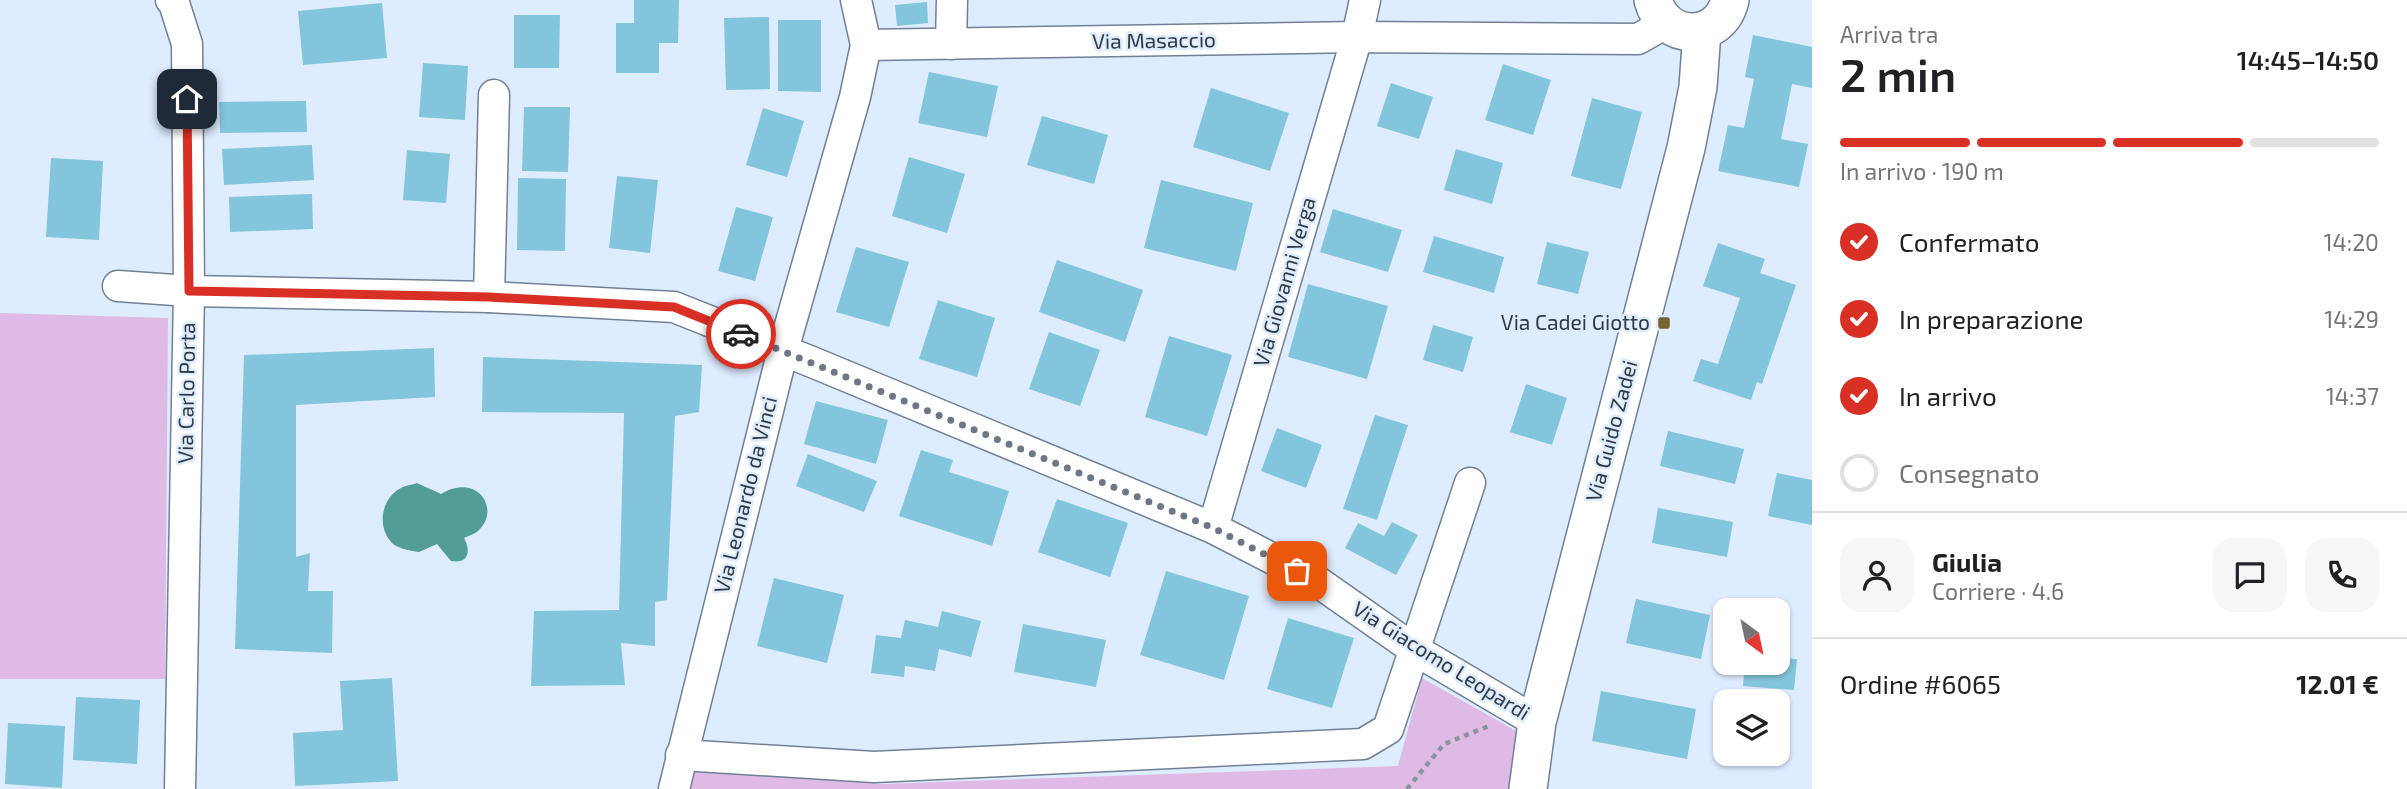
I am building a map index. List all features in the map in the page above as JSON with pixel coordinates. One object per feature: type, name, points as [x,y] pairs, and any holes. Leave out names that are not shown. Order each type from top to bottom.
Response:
[{"type":"street","name":"Via Leonardo da Vinci","points":[[674,789],[783,350],[855,97],[866,45],[857,0]]},
{"type":"street","points":[[951,44],[952,0]]},
{"type":"street","points":[[1357,37],[1366,0]]},
{"type":"street","points":[[1659,12],[1677,30],[1689,33],[1702,31],[1722,18],[1730,0]]},
{"type":"street","name":"Via Carlo Porta","points":[[174,1],[187,44],[189,291],[180,789]]},
{"type":"street","name":"Via Masaccio","points":[[866,45],[1357,37],[1637,39],[1659,12]]},
{"type":"street","name":"Via Guido Zadei","points":[[1528,789],[1530,717],[1686,148],[1698,87],[1702,31]]},
{"type":"street","name":"Via Giovanni Verga","points":[[1213,528],[1357,37]]},
{"type":"street","points":[[489,297],[494,95]]},
{"type":"street","name":"Via Giacomo Leopardi","points":[[118,286],[189,291],[489,297],[674,307],[1213,528],[1318,582],[1415,650],[1530,717]]},
{"type":"street","points":[[681,755],[874,767],[1363,744],[1388,729],[1470,483]]},
{"type":"path","points":[[1407,789],[1444,744],[1530,717]]},
{"type":"shaded area","points":[[0,313],[168,318],[165,679],[0,679]]},
{"type":"shaded area","points":[[417,483],[441,494],[454,488],[465,487],[482,496],[487,512],[485,522],[477,531],[464,538],[468,552],[462,560],[451,561],[437,544],[419,552],[399,547],[388,537],[383,522],[385,506],[394,493]]},
{"type":"shaded area","points":[[1422,678],[1518,732],[1510,789],[691,789],[694,769],[881,784],[1398,766]]},
{"type":"building","points":[[634,0],[679,0],[678,43],[659,43],[659,73],[616,73],[616,23],[634,23]]},
{"type":"building","points":[[927,2],[928,23],[897,26],[895,5]]},
{"type":"building","points":[[382,3],[387,58],[303,65],[298,11]]},
{"type":"building","points":[[514,15],[560,15],[559,68],[514,68]]},
{"type":"building","points":[[769,17],[770,89],[726,90],[724,18]]},
{"type":"building","points":[[778,20],[821,20],[821,92],[778,91]]},
{"type":"building","points":[[1753,35],[1812,47],[1812,88],[1792,84],[1781,139],[1808,144],[1799,187],[1718,171],[1728,125],[1744,128],[1754,79],[1745,77]]},
{"type":"building","points":[[423,63],[468,66],[465,120],[419,117]]},
{"type":"building","points":[[1503,64],[1551,80],[1533,135],[1485,120]]},
{"type":"building","points":[[929,72],[998,86],[987,137],[918,123]]},
{"type":"building","points":[[1391,83],[1433,97],[1419,139],[1377,126]]},
{"type":"building","points":[[1211,88],[1289,113],[1270,171],[1193,147]]},
{"type":"building","points":[[1592,98],[1642,112],[1621,189],[1571,176]]},
{"type":"building","points":[[306,101],[307,132],[220,133],[219,102]]},
{"type":"building","points":[[524,107],[570,107],[568,172],[522,171]]},
{"type":"building","points":[[763,108],[804,121],[787,177],[746,165]]},
{"type":"building","points":[[1042,116],[1108,135],[1094,184],[1027,165]]},
{"type":"building","points":[[312,145],[314,180],[224,185],[222,149]]},
{"type":"building","points":[[1456,149],[1503,163],[1492,204],[1444,190]]},
{"type":"building","points":[[407,150],[450,154],[446,203],[403,200]]},
{"type":"building","points":[[909,157],[965,174],[947,233],[892,216]]},
{"type":"building","points":[[51,158],[103,161],[99,240],[46,237]]},
{"type":"building","points":[[617,176],[658,180],[650,253],[609,248]]},
{"type":"building","points":[[518,178],[566,179],[565,251],[517,250]]},
{"type":"building","points":[[1161,180],[1253,203],[1236,271],[1144,248]]},
{"type":"building","points":[[312,194],[313,229],[230,232],[229,197]]},
{"type":"building","points":[[736,207],[773,217],[755,281],[718,271]]},
{"type":"building","points":[[1333,209],[1402,230],[1388,272],[1320,252]]},
{"type":"building","points":[[1434,236],[1504,257],[1494,293],[1423,272]]},
{"type":"building","points":[[1547,242],[1589,252],[1578,294],[1537,284]]},
{"type":"building","points":[[1718,243],[1765,259],[1760,273],[1796,285],[1762,384],[1757,382],[1751,400],[1693,381],[1701,359],[1718,364],[1740,298],[1703,286]]},
{"type":"building","points":[[856,247],[909,262],[889,327],[836,312]]},
{"type":"building","points":[[1057,260],[1143,290],[1125,342],[1039,312]]},
{"type":"building","points":[[1308,284],[1388,306],[1367,379],[1288,357]]},
{"type":"building","points":[[938,300],[995,318],[977,377],[919,359]]},
{"type":"building","points":[[1433,325],[1473,337],[1463,372],[1423,360]]},
{"type":"building","points":[[1049,332],[1100,350],[1080,406],[1029,389]]},
{"type":"building","points":[[1169,336],[1232,355],[1207,436],[1145,417]]},
{"type":"building","points":[[434,348],[435,397],[296,405],[296,557],[310,553],[308,591],[333,591],[332,653],[235,649],[244,355]]},
{"type":"building","points":[[483,357],[702,365],[699,412],[675,416],[667,600],[655,602],[655,646],[621,643],[625,685],[531,686],[534,611],[619,610],[624,413],[482,412]]},
{"type":"building","points":[[1526,384],[1567,398],[1552,445],[1510,432]]},
{"type":"building","points":[[816,401],[888,420],[876,464],[804,444]]},
{"type":"building","points":[[1375,415],[1408,425],[1377,520],[1343,509]]},
{"type":"building","points":[[1277,428],[1322,445],[1306,488],[1261,471]]},
{"type":"building","points":[[1668,431],[1744,449],[1735,484],[1660,466]]},
{"type":"building","points":[[921,450],[953,460],[949,472],[1009,491],[992,546],[899,516]]},
{"type":"building","points":[[808,454],[877,481],[864,512],[796,486]]},
{"type":"building","points":[[1777,473],[1812,480],[1812,525],[1768,516]]},
{"type":"building","points":[[1057,499],[1128,523],[1110,577],[1038,552]]},
{"type":"building","points":[[1658,508],[1733,522],[1727,557],[1652,543]]},
{"type":"building","points":[[1392,522],[1418,535],[1396,575],[1345,548],[1358,523],[1384,536]]},
{"type":"building","points":[[1166,571],[1249,596],[1224,680],[1140,655]]},
{"type":"building","points":[[774,578],[844,595],[827,663],[757,646]]},
{"type":"building","points":[[1636,599],[1710,615],[1701,659],[1626,643]]},
{"type":"building","points":[[942,611],[981,621],[971,657],[939,649],[935,671],[905,666],[904,677],[871,673],[876,635],[901,638],[905,620],[938,627]]},
{"type":"building","points":[[1288,618],[1354,638],[1332,708],[1267,689]]},
{"type":"building","points":[[1023,624],[1106,640],[1096,687],[1014,672]]},
{"type":"building","points":[[1790,659],[1797,659],[1794,690],[1743,686],[1744,676],[1790,676]]},
{"type":"building","points":[[392,678],[398,781],[295,786],[293,733],[343,730],[340,681]]},
{"type":"building","points":[[1601,691],[1696,709],[1687,759],[1592,741]]},
{"type":"building","points":[[76,697],[140,700],[137,764],[73,760]]},
{"type":"building","points":[[8,723],[65,726],[62,788],[5,784]]},
{"type":"way so far","points":[[741,334],[1213,528],[1297,571]]},
{"type":"place","name":"Via Cadei Giotto","points":[[1664,323]]},
{"type":"route","points":[[187,99],[189,291],[489,297],[674,307],[741,334]]}]
